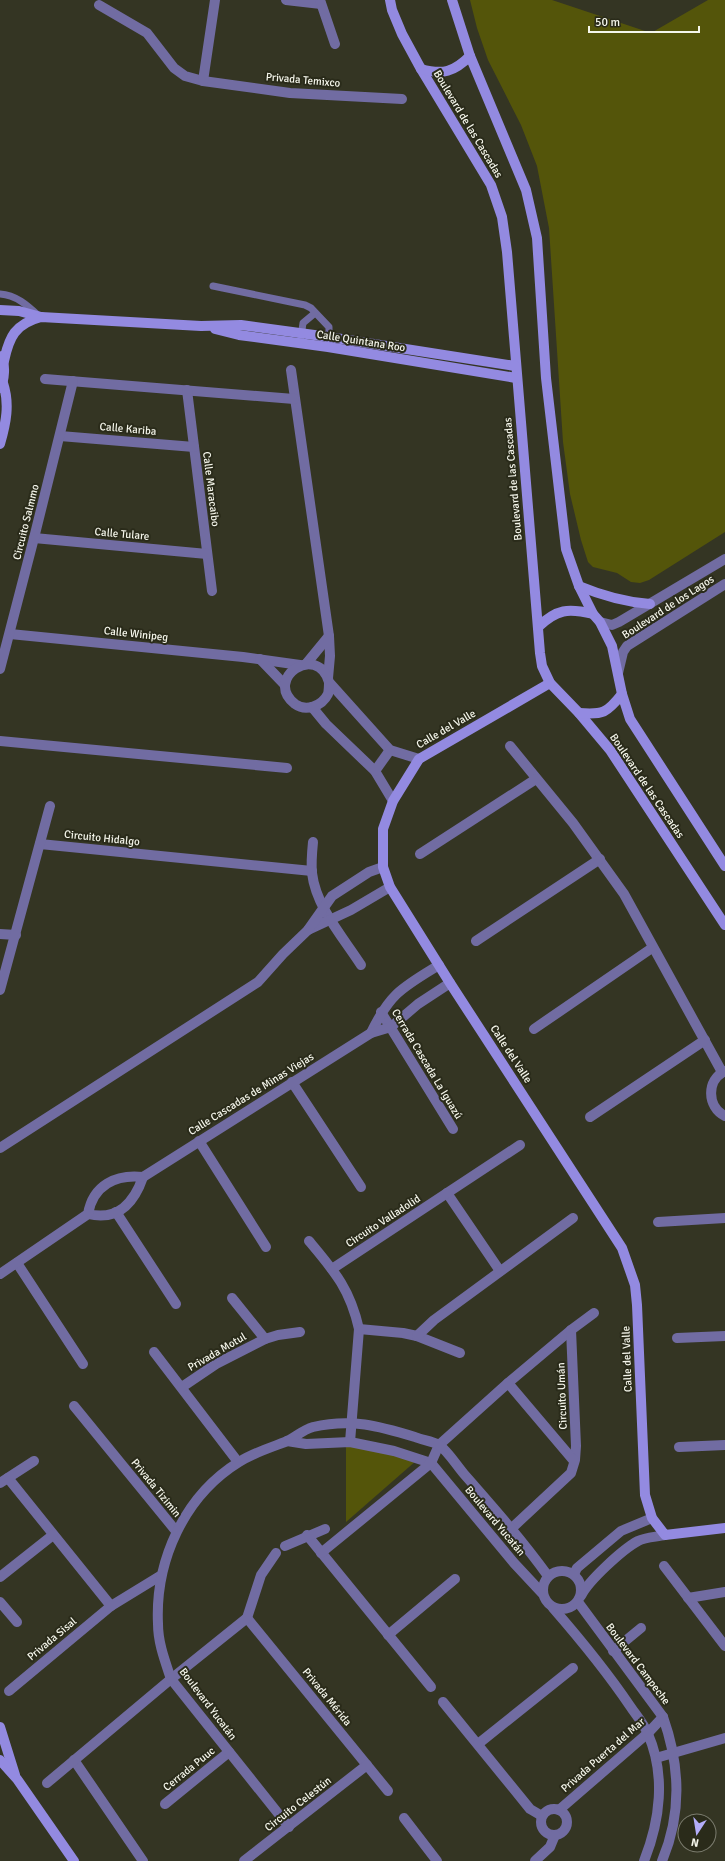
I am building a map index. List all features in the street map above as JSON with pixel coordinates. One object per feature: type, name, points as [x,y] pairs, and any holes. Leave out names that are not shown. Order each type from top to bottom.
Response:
[{"type":"main road","name":"Boulevard de las Cascadas","points":[[390,0],[392,10],[402,34],[421,69],[491,185],[502,217],[507,252],[516,378],[542,666],[550,683],[579,713],[610,750],[725,926]]},
{"type":"main road","name":"Boulevard de las Cascadas","points":[[452,0],[470,56],[526,190],[537,238],[546,378],[566,549],[579,586],[612,646],[622,694],[630,718],[725,866]]},
{"type":"main road","points":[[421,69],[434,73],[448,72],[460,66],[470,56]]},
{"type":"main road","name":"Calle Quintana Roo","points":[[0,310],[18,311],[41,317],[201,326],[239,335],[301,338],[515,366]]},
{"type":"main road","name":"Calle Quintana Roo","points":[[4,361],[11,336],[28,320],[41,317]]},
{"type":"main road","name":"Calle Quintana Roo","points":[[328,342],[516,378]]},
{"type":"main road","points":[[0,348],[4,361],[2,386],[7,397],[7,407],[0,444]]},
{"type":"main road","points":[[579,586],[598,594],[617,599],[650,604]]},
{"type":"main road","points":[[538,627],[549,616],[560,611],[576,610],[596,618]]},
{"type":"main road","name":"Calle del Valle","points":[[550,683],[419,759],[393,801],[383,829],[382,867],[390,887],[450,983],[622,1248],[635,1285],[637,1305],[645,1495],[652,1518],[665,1535]]},
{"type":"main road","points":[[579,713],[595,715],[606,712],[622,694]]},
{"type":"main road","points":[[665,1535],[725,1528]]},
{"type":"main road","points":[[0,1728],[17,1779]]},
{"type":"main road","points":[[0,1760],[17,1779],[74,1861]]},
{"type":"street","points":[[203,81],[215,0]]},
{"type":"street","points":[[286,0],[320,2],[335,44]]},
{"type":"street","name":"Privada Temixco","points":[[98,5],[147,33],[174,68],[185,76],[203,81],[290,93],[402,98]]},
{"type":"street","points":[[291,370],[294,399],[328,636],[330,656],[328,693],[322,702],[312,707],[304,708],[296,705],[290,700],[286,693],[285,685],[289,673],[303,664],[328,636]]},
{"type":"street","points":[[45,379],[294,399]]},
{"type":"street","name":"Circuito Salmmo","points":[[0,669],[73,381]]},
{"type":"street","name":"Calle Maracaibo","points":[[186,390],[212,591]]},
{"type":"street","name":"Calle Kariba","points":[[60,436],[194,447]]},
{"type":"street","name":"Calle Tulare","points":[[34,538],[207,554]]},
{"type":"street","name":"Boulevard de los Lagos","points":[[596,618],[612,625],[725,559]]},
{"type":"street","name":"Boulevard de los Lagos","points":[[618,673],[623,652],[627,646],[725,584]]},
{"type":"street","name":"Calle Winipeg","points":[[10,634],[303,664]]},
{"type":"street","points":[[260,659],[285,685]]},
{"type":"street","points":[[303,664],[315,665],[322,670],[328,680],[390,750],[419,759]]},
{"type":"street","points":[[312,707],[326,724],[375,771],[393,801]]},
{"type":"street","points":[[0,741],[287,768]]},
{"type":"street","points":[[510,746],[600,859],[624,894],[652,948],[723,1072],[713,1083],[711,1097],[717,1110],[725,1116]]},
{"type":"street","points":[[375,771],[390,750]]},
{"type":"street","points":[[420,854],[536,779]]},
{"type":"street","points":[[0,990],[50,806]]},
{"type":"street","points":[[313,842],[312,872],[316,890],[323,907],[361,965]]},
{"type":"street","name":"Circuito Hidalgo","points":[[40,844],[312,872]]},
{"type":"street","points":[[476,941],[600,859]]},
{"type":"street","points":[[0,1148],[258,982],[283,954],[308,930],[332,896],[368,872],[382,867]]},
{"type":"street","points":[[308,930],[332,920],[390,887]]},
{"type":"street","points":[[0,934],[16,935]]},
{"type":"street","points":[[534,1029],[652,948]]},
{"type":"street","points":[[371,1033],[381,1012],[402,988],[439,965]]},
{"type":"street","name":"Calle Cascadas de Minas Viejas","points":[[143,1177],[371,1033],[391,1027],[418,1004],[450,983]]},
{"type":"street","name":"Cerrada Cascada La Iguazú","points":[[381,1012],[453,1129]]},
{"type":"street","points":[[590,1116],[705,1040]]},
{"type":"street","points":[[292,1082],[361,1187]]},
{"type":"street","points":[[199,1141],[266,1247]]},
{"type":"street","name":"Circuito Valladolid","points":[[332,1269],[520,1145]]},
{"type":"street","points":[[0,1274],[17,1264],[88,1214],[93,1196],[103,1186],[118,1178],[132,1176],[143,1177],[133,1198],[116,1212],[109,1215],[98,1216],[88,1214]]},
{"type":"street","points":[[447,1193],[500,1271]]},
{"type":"street","points":[[116,1212],[176,1304]]},
{"type":"street","points":[[417,1336],[434,1320],[573,1218]]},
{"type":"street","points":[[658,1222],[725,1218]]},
{"type":"street","points":[[309,1241],[344,1286],[355,1313],[359,1329],[350,1442]]},
{"type":"street","points":[[17,1264],[83,1364]]},
{"type":"street","name":"Privada Motul","points":[[232,1298],[265,1339]]},
{"type":"street","name":"Circuito Umán","points":[[439,1446],[508,1383],[571,1330],[594,1314]]},
{"type":"street","points":[[359,1329],[403,1333],[417,1336],[460,1353]]},
{"type":"street","name":"Circuito Umán","points":[[512,1528],[570,1473],[574,1461],[576,1446],[571,1330]]},
{"type":"street","name":"Privada Motul","points":[[182,1387],[216,1364],[265,1339],[278,1335],[300,1332]]},
{"type":"street","points":[[677,1338],[725,1336]]},
{"type":"street","name":"Privada Motul","points":[[154,1352],[238,1462]]},
{"type":"street","name":"Circuito Umán","points":[[508,1383],[574,1461]]},
{"type":"street","name":"Privada Tizimin","points":[[74,1406],[176,1531],[192,1506],[202,1494],[238,1462]]},
{"type":"street","points":[[238,1462],[266,1448],[287,1441],[304,1430],[313,1427],[351,1422]]},
{"type":"street","name":"Boulevard Yucatán","points":[[351,1422],[391,1429],[439,1446],[512,1528],[548,1576]]},
{"type":"street","points":[[287,1441],[306,1444],[350,1442],[394,1451],[430,1463]]},
{"type":"street","points":[[679,1447],[725,1445]]},
{"type":"street","points":[[321,1553],[430,1463],[439,1446]]},
{"type":"street","points":[[34,1461],[4,1481],[111,1606]]},
{"type":"street","name":"Boulevard Yucatán","points":[[430,1463],[514,1563],[542,1593]]},
{"type":"street","points":[[574,1574],[577,1568],[620,1531],[652,1518]]},
{"type":"street","points":[[285,1546],[307,1535],[325,1529]]},
{"type":"street","name":"Boulevard Yucatán","points":[[176,1531],[160,1576],[158,1624],[163,1657],[171,1679],[289,1827]]},
{"type":"street","points":[[307,1535],[431,1687]]},
{"type":"street","points":[[553,1608],[566,1609],[579,1600],[586,1586],[630,1546],[640,1540],[665,1535]]},
{"type":"street","points":[[0,1577],[52,1536]]},
{"type":"street","points":[[47,1783],[171,1679],[247,1618],[261,1575],[276,1554]]},
{"type":"street","points":[[664,1566],[725,1646]]},
{"type":"street","points":[[579,1600],[582,1590],[580,1583],[574,1574],[562,1571],[555,1572],[548,1576],[542,1587],[542,1593],[548,1604],[553,1608],[618,1688],[648,1733],[656,1758],[659,1794],[657,1816],[652,1841],[644,1861]]},
{"type":"street","name":"Privada Sisal","points":[[9,1690],[111,1606],[160,1576]]},
{"type":"street","points":[[388,1635],[455,1579]]},
{"type":"street","points":[[688,1598],[725,1592]]},
{"type":"street","name":"Boulevard Campeche","points":[[579,1600],[613,1651],[663,1717],[674,1753],[677,1802],[674,1826],[662,1861]]},
{"type":"street","points":[[0,1602],[17,1622]]},
{"type":"street","name":"Privada Mérida","points":[[247,1618],[388,1792]]},
{"type":"street","points":[[613,1651],[641,1628]]},
{"type":"street","points":[[478,1744],[573,1668]]},
{"type":"street","points":[[443,1702],[530,1809],[542,1816]]},
{"type":"street","name":"Privada Puerta del Mar","points":[[559,1810],[648,1733],[663,1717]]},
{"type":"street","points":[[656,1758],[725,1738]]},
{"type":"street","name":"Cerrada Puuc","points":[[165,1804],[229,1752]]},
{"type":"street","points":[[74,1760],[144,1861]]},
{"type":"street","name":"Circuito Celestún","points":[[244,1861],[367,1765]]},
{"type":"street","points":[[552,1809],[559,1810],[565,1815],[567,1824],[563,1831],[555,1835],[548,1834],[543,1829],[541,1823],[542,1816],[546,1811],[552,1809]]},
{"type":"street","points":[[404,1818],[437,1861]]},
{"type":"street","points":[[535,1861],[550,1847],[555,1835]]},
{"type":"lane","points":[[213,286],[305,305],[329,327],[328,342]]},
{"type":"lane","points":[[0,294],[7,294],[22,301],[41,317]]},
{"type":"lane","points":[[301,338],[304,323],[315,313]]},
{"type":"shaded area","points":[[470,0],[552,0],[651,33],[708,0],[725,0],[725,532],[649,580],[640,583],[631,582],[617,573],[593,567],[588,562],[581,540],[570,494],[563,442],[549,228],[537,166],[521,125],[488,60],[477,28]]},
{"type":"shaded area","points":[[346,1438],[417,1460],[346,1522]]}]
